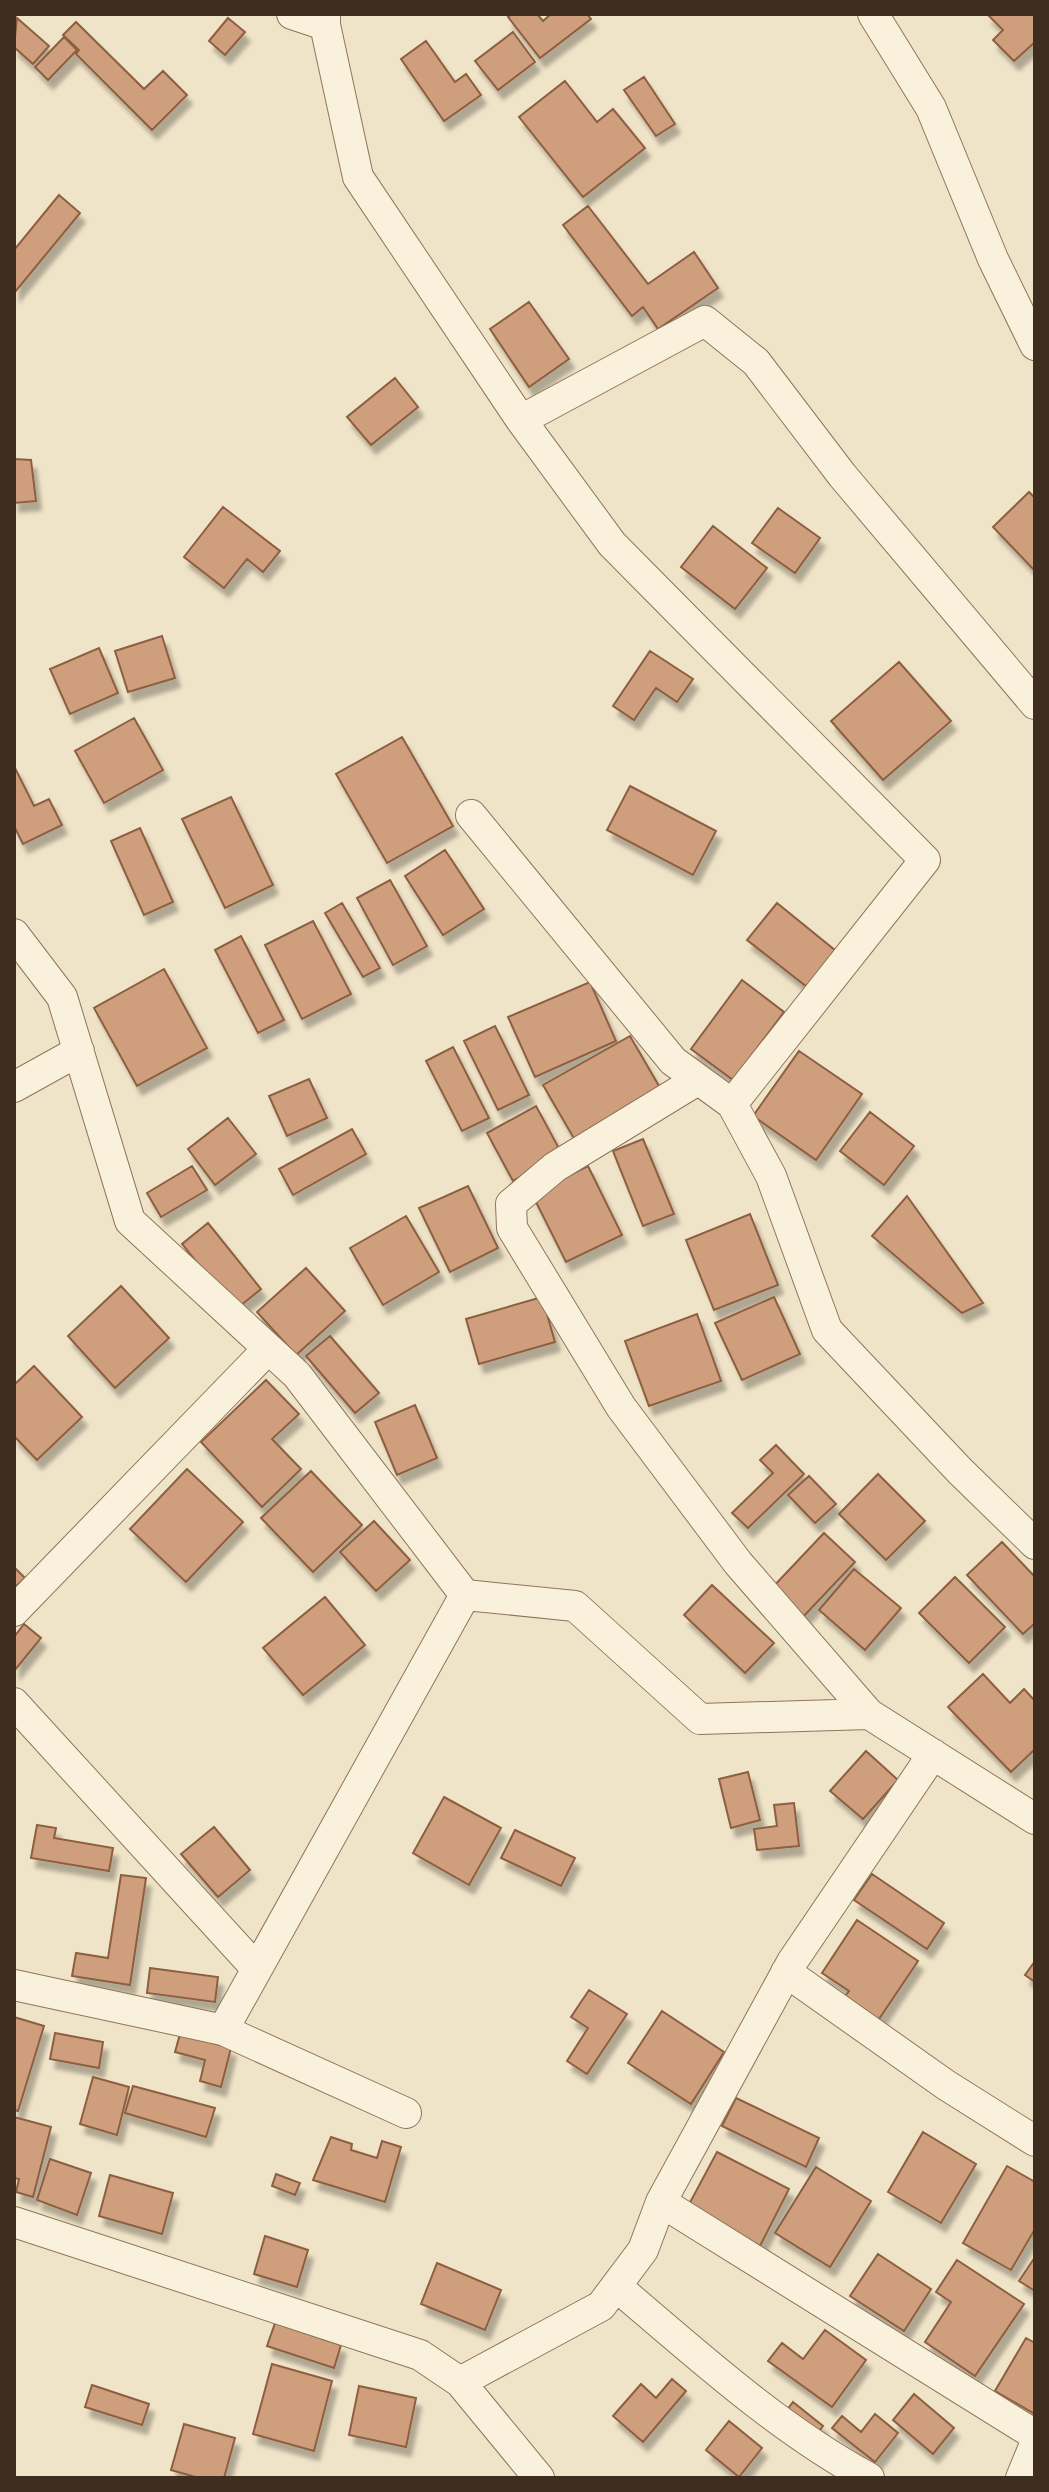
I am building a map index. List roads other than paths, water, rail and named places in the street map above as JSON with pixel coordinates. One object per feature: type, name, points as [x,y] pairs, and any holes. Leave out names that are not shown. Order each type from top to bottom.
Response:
[{"type":"street","points":[[292,14],[325,20],[358,177],[521,420],[612,544],[925,860],[732,1104]]},
{"type":"street","points":[[873,14],[931,108],[993,259],[1035,345]]},
{"type":"street","points":[[521,420],[705,321],[756,362],[842,475],[1035,704]]},
{"type":"street","points":[[471,815],[673,1061],[696,1081],[732,1104],[771,1176],[827,1330],[960,1471],[1035,1544]]},
{"type":"street","points":[[14,934],[62,997],[130,1221],[297,1375],[465,1595],[575,1606],[700,1719],[869,1714]]},
{"type":"street","points":[[14,1087],[79,1051]]},
{"type":"street","points":[[696,1081],[555,1167],[511,1204],[512,1228],[621,1407],[738,1563],[869,1714],[1035,1819]]},
{"type":"street","points":[[14,1611],[268,1349]]},
{"type":"street","points":[[223,2030],[255,1967],[336,1832],[465,1595]]},
{"type":"street","points":[[14,1703],[255,1967]]},
{"type":"street","points":[[460,2382],[601,2306],[643,2250],[661,2202],[786,1972],[933,1754]]},
{"type":"street","points":[[786,1972],[946,2085],[1035,2141]]},
{"type":"street","points":[[14,1985],[223,2030],[406,2113]]},
{"type":"street","points":[[661,2202],[1035,2435]]},
{"type":"street","points":[[14,2222],[420,2355],[460,2382],[539,2478]]},
{"type":"street","points":[[616,2286],[717,2372],[845,2465],[869,2478]]},
{"type":"street","points":[[1021,2478],[1035,2444]]}]
